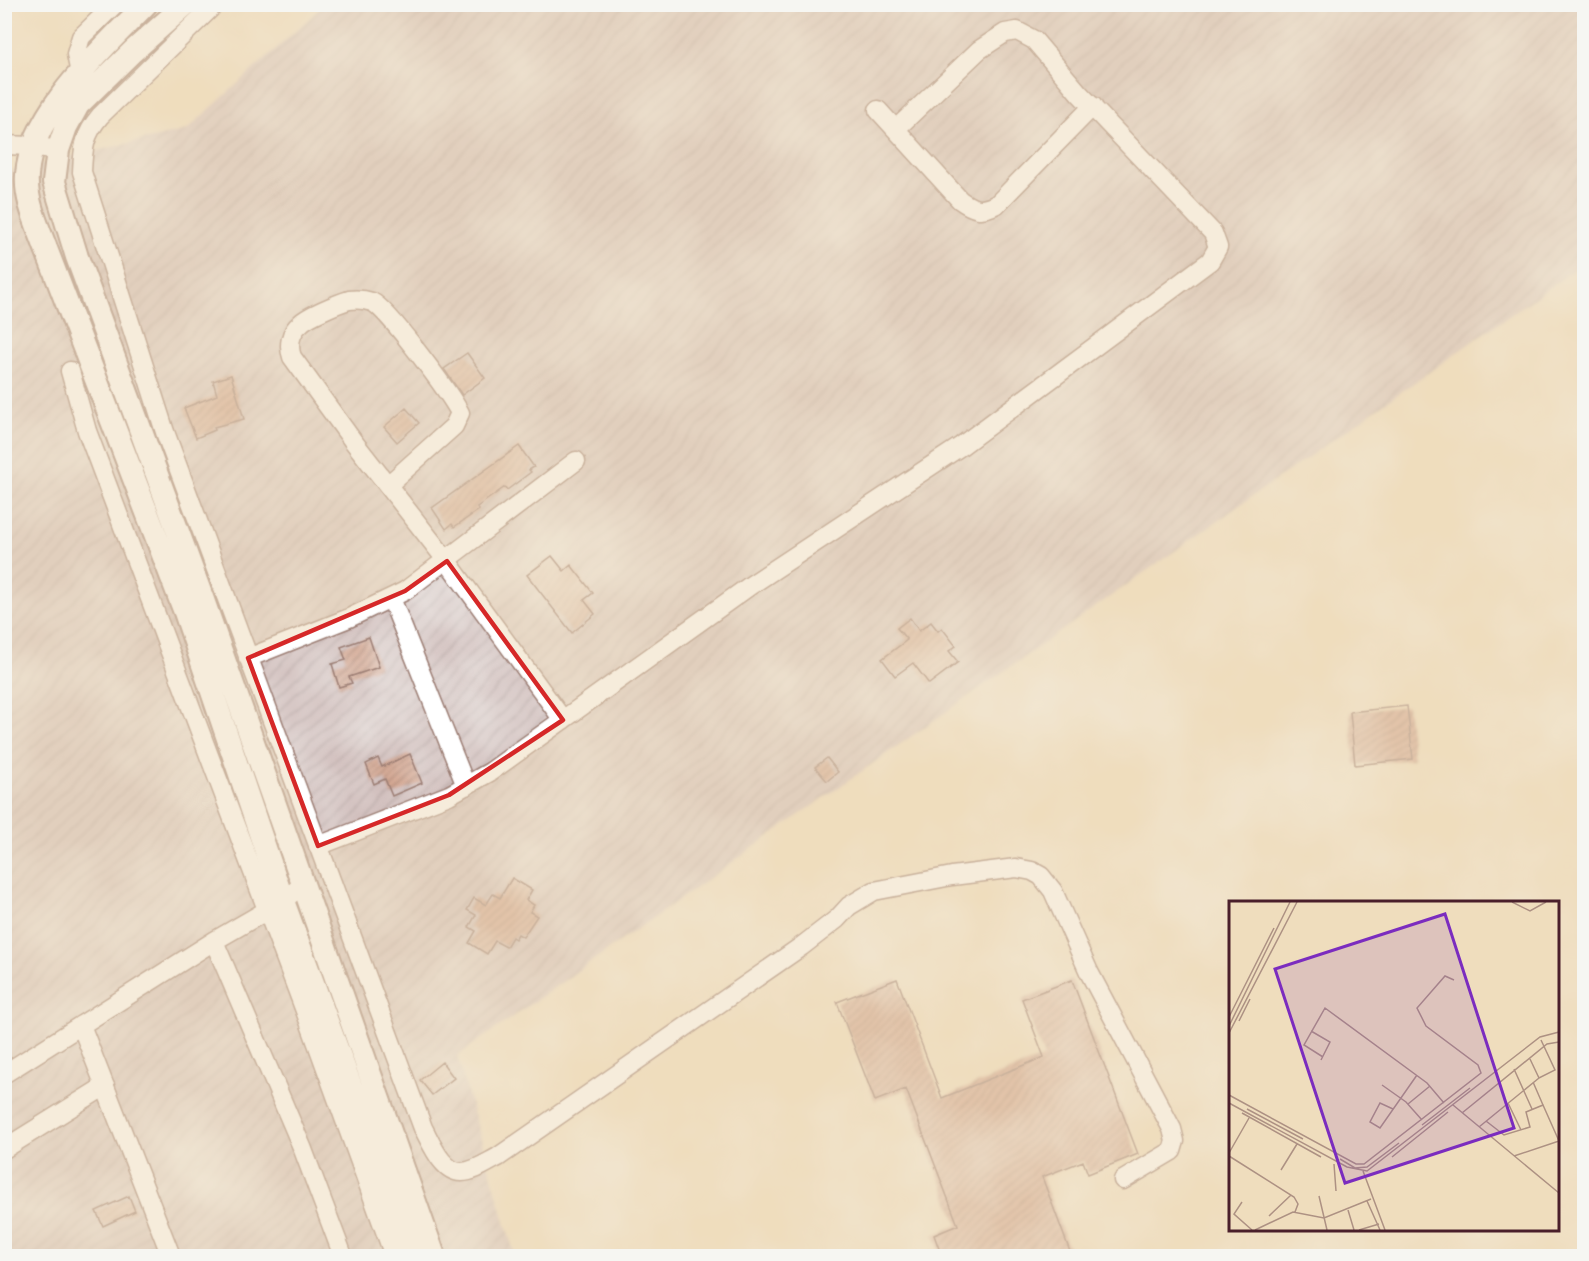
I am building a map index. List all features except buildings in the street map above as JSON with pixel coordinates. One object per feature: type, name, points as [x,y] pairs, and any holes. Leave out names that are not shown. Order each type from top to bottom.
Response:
[{"type":"street","points":[[80,74],[76,54],[81,37],[115,4]]},
{"type":"street","points":[[146,4],[60,96],[32,146],[27,183],[36,222],[185,612],[275,906],[394,1257]]},
{"type":"street","points":[[186,4],[132,52],[78,105],[66,127],[58,150],[54,182],[77,257],[207,611],[434,1257]]},
{"type":"street","points":[[215,4],[90,128],[83,147],[82,172],[165,432],[423,1128],[441,1160],[452,1170],[463,1173],[498,1157],[802,946],[837,919],[849,906],[874,891],[952,876],[1016,868],[1032,871],[1041,876],[1053,891],[1089,972],[1172,1129],[1175,1141],[1172,1151],[1123,1180]]},
{"type":"street","points":[[318,846],[449,795],[490,772],[751,585],[961,446],[1210,261],[1218,247],[1213,233],[1092,106],[1034,40],[1017,31],[1005,33],[979,50],[896,129]]},
{"type":"street","points":[[878,110],[960,200],[975,210],[986,210],[997,204],[1092,106]]},
{"type":"street","points":[[4,145],[58,150]]},
{"type":"street","points":[[89,289],[117,279]]},
{"type":"street","points":[[388,485],[454,426],[459,413],[384,310],[373,302],[350,300],[299,324],[290,340],[291,357],[388,485],[447,561],[563,720]]},
{"type":"street","points":[[70,371],[87,431],[219,786],[275,906],[413,1257]]},
{"type":"street","points":[[248,658],[349,618],[405,591],[576,461]]},
{"type":"street","points":[[391,598],[465,786]]},
{"type":"street","points":[[4,1074],[214,941],[275,906],[303,884]]},
{"type":"street","points":[[214,941],[302,1147],[343,1257]]},
{"type":"street","points":[[81,1025],[171,1257]]},
{"type":"street","points":[[4,1149],[105,1086]]},
{"type":"highlighted area","points":[[447,561],[563,720],[449,795],[318,846],[248,658],[405,591]]},
{"type":"shaded area","points":[[324,5],[1584,5],[1584,263],[457,1056],[515,1256],[5,1256],[4,172],[187,130]]}]
